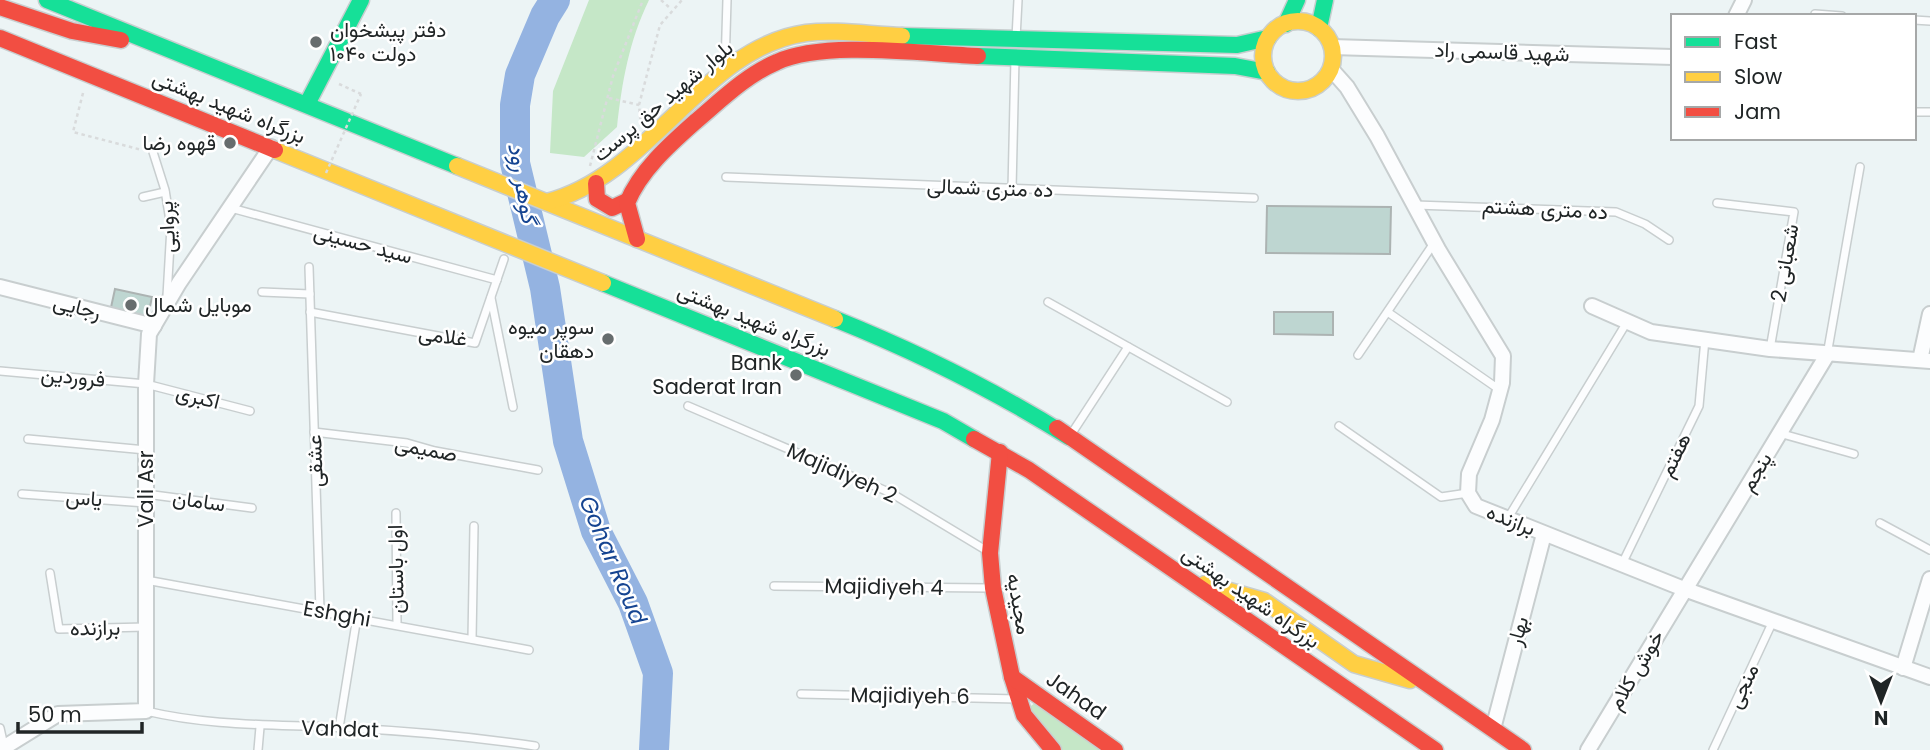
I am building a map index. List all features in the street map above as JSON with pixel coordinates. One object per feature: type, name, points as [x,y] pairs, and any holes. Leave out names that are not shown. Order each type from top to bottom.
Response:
[{"type":"main road","name":"بزرگراه شهید بهشتی","points":[[47,0],[85,7],[170,49],[934,361],[998,393],[1063,432],[1523,750]]},
{"type":"main road","points":[[307,104],[361,0]]},
{"type":"main road","points":[[1286,24],[1308,23],[1319,28],[1332,47],[1331,69],[1325,79],[1306,90],[1283,88],[1267,72],[1264,61],[1268,38],[1286,24],[1297,0]]},
{"type":"main road","points":[[1319,28],[1325,0]]},
{"type":"main road","points":[[0,7],[72,31],[170,49]]},
{"type":"main road","name":"بلوار شهید حق پرست","points":[[547,202],[581,192],[596,183],[725,71],[746,56],[780,39],[807,33],[1237,45],[1268,38]]},
{"type":"main road","name":"بزرگراه شهید بهشتی","points":[[0,37],[917,409],[1000,452],[1435,750]]},
{"type":"main road","points":[[1015,58],[1016,39]]},
{"type":"main road","name":"بلوار شهید حق پرست","points":[[627,201],[639,181],[717,100],[774,62],[805,52],[852,51],[1222,66],[1267,72]]},
{"type":"main road","points":[[596,183],[597,199],[603,206],[612,208],[627,201],[637,239]]},
{"type":"main road","name":"مجیدیه","points":[[1000,452],[990,553],[993,588],[1012,677],[1024,715],[1053,750]]},
{"type":"main road","points":[[1188,579],[1261,599],[1354,664],[1427,684]]},
{"type":"main road","points":[[1299,656],[1328,616]]},
{"type":"main road","name":"Jahad","points":[[1012,677],[1115,750]]},
{"type":"street","name":"شهید قاسمی راد","points":[[1332,47],[1671,57]]},
{"type":"street","name":"برازنده","points":[[1331,69],[1353,97],[1435,243],[1503,356],[1500,390],[1492,420],[1469,474],[1468,493],[1476,506],[1684,589],[1930,677]]},
{"type":"street","name":"Vali Asr","points":[[146,711],[146,384],[149,334],[271,146]]},
{"type":"street","name":"غلامی","points":[[503,241],[504,259]]},
{"type":"street","name":"رجایی","points":[[0,287],[154,326]]},
{"type":"street","points":[[1592,306],[1651,331],[1770,349],[1925,361],[1930,314]]},
{"type":"street","name":"پنجم","points":[[1684,589],[1827,355]]},
{"type":"street","name":"بهار","points":[[1493,729],[1544,534]]},
{"type":"street","points":[[1903,668],[1930,579]]},
{"type":"street","name":"خوش کلام","points":[[1588,750],[1684,589]]},
{"type":"street","points":[[2,748],[58,714],[146,711]]},
{"type":"lane","points":[[725,71],[727,0]]},
{"type":"lane","points":[[1016,39],[1018,0]]},
{"type":"lane","points":[[1012,189],[1015,58]]},
{"type":"lane","name":"پروایی","points":[[153,152],[165,192],[171,227],[167,304]]},
{"type":"lane","points":[[1827,355],[1860,167]]},
{"type":"lane","name":"ده متری شمالی","points":[[726,177],[1254,198]]},
{"type":"lane","points":[[143,197],[165,192]]},
{"type":"lane","name":"شعبانی 2","points":[[1717,203],[1794,212],[1770,349]]},
{"type":"lane","name":"ده متری هشتم","points":[[1414,205],[1616,212],[1645,224],[1669,240]]},
{"type":"lane","name":"سید حسینی","points":[[230,207],[497,280]]},
{"type":"lane","points":[[1357,355],[1389,313],[1435,243]]},
{"type":"lane","name":"غلامی","points":[[310,312],[475,344],[504,259]]},
{"type":"lane","name":"عشقی","points":[[309,267],[320,610]]},
{"type":"lane","points":[[262,292],[310,294]]},
{"type":"lane","points":[[491,297],[513,407]]},
{"type":"lane","points":[[1048,302],[1227,402]]},
{"type":"lane","points":[[1389,313],[1500,390]]},
{"type":"lane","points":[[1507,519],[1627,321]]},
{"type":"lane","name":"هفتم","points":[[1621,565],[1699,406],[1705,339]]},
{"type":"lane","points":[[1063,432],[1128,347]]},
{"type":"lane","name":"فروردین","points":[[0,371],[146,384]]},
{"type":"lane","name":"اکبری","points":[[146,384],[250,411]]},
{"type":"lane","name":"Majidiyeh 2","points":[[688,405],[891,493],[990,553]]},
{"type":"lane","points":[[1339,426],[1441,497],[1468,493]]},
{"type":"lane","name":"صمیمی","points":[[314,432],[407,443],[435,451],[538,470]]},
{"type":"lane","points":[[1779,433],[1854,454]]},
{"type":"lane","points":[[28,439],[146,450]]},
{"type":"lane","name":"یاس","points":[[22,494],[146,498]]},
{"type":"lane","name":"سامان","points":[[146,498],[252,508]]},
{"type":"lane","name":"اول باستان","points":[[396,513],[397,624]]},
{"type":"lane","points":[[1880,523],[1930,550]]},
{"type":"lane","points":[[472,639],[474,526]]},
{"type":"lane","name":"برازنده","points":[[50,573],[59,629],[146,627]]},
{"type":"lane","name":"Eshghi","points":[[146,579],[528,650]]},
{"type":"lane","name":"Majidiyeh 4","points":[[774,586],[993,588]]},
{"type":"lane","points":[[340,727],[357,617]]},
{"type":"lane","name":"منجی","points":[[1713,750],[1773,621]]},
{"type":"lane","name":"Majidiyeh 6","points":[[800,694],[1019,699]]},
{"type":"lane","name":"Vahdat","points":[[146,711],[180,719],[260,727],[340,727],[470,736],[534,746]]},
{"type":"lane","points":[[258,750],[260,727]]},
{"type":"lane","points":[[0,728],[2,748]]},
{"type":"path","points":[[599,165],[588,174],[608,97],[643,0]]},
{"type":"path","points":[[661,0],[671,9]]},
{"type":"path","points":[[642,145],[639,105],[660,25],[671,9],[682,0]]},
{"type":"path","points":[[88,72],[73,132],[103,142],[153,152]]},
{"type":"path","points":[[326,173],[361,94],[344,86]]},
{"type":"path","points":[[608,97],[639,105]]},
{"type":"green space","points":[[589,0],[649,0],[627,62],[617,127],[584,157],[550,153],[553,91]]},
{"type":"green space","points":[[1035,703],[1102,750],[1062,750],[1028,708]]},
{"type":"building","points":[[1267,206],[1391,207],[1390,254],[1266,253]]},
{"type":"building","name":"موبایل شمال","points":[[115,289],[152,297],[147,321],[110,312]]},
{"type":"building","points":[[1274,312],[1333,312],[1333,335],[1274,334]]},
{"type":"waterway","name":"Gohar Roud","points":[[555,0],[545,16],[520,75],[515,105],[515,163],[545,288],[568,441],[596,531],[633,603],[658,673],[654,750]]},
{"type":"traffic: fast","points":[[47,0],[457,166]]},
{"type":"traffic: fast","points":[[307,104],[361,0]]},
{"type":"traffic: fast","points":[[1286,24],[1297,0]]},
{"type":"traffic: fast","points":[[1319,28],[1325,0]]},
{"type":"traffic: fast","points":[[902,36],[1237,45],[1268,38]]},
{"type":"traffic: fast","points":[[978,56],[1235,66],[1267,72]]},
{"type":"traffic: fast","points":[[603,283],[943,421],[974,439]]},
{"type":"traffic: fast","points":[[835,319],[955,373],[1069,437]]},
{"type":"traffic: slow","points":[[1298,21],[1317,27],[1327,37],[1333,56],[1327,75],[1317,85],[1298,91],[1279,85],[1269,75],[1263,56],[1269,37],[1279,27],[1298,21]]},
{"type":"traffic: slow","points":[[547,202],[584,188],[617,166],[707,86],[737,62],[770,43],[817,32],[902,36]]},
{"type":"traffic: slow","points":[[275,150],[603,283]]},
{"type":"traffic: slow","points":[[457,166],[835,319]]},
{"type":"traffic: slow","points":[[1205,584],[1264,601],[1354,664],[1410,680]]},
{"type":"traffic: jam","points":[[0,7],[72,31],[121,40]]},
{"type":"traffic: jam","points":[[0,38],[275,150]]},
{"type":"traffic: jam","points":[[637,239],[627,203],[647,169],[714,106],[766,67],[797,55],[847,50],[978,56]]},
{"type":"traffic: jam","points":[[596,183],[597,199],[612,208],[627,201]]},
{"type":"traffic: jam","points":[[1057,428],[1523,750]]},
{"type":"traffic: jam","points":[[974,439],[1029,470],[1435,750]]},
{"type":"traffic: jam","points":[[1000,452],[990,553],[993,588],[1012,677],[1024,715],[1053,750]]},
{"type":"traffic: jam","points":[[1012,677],[1115,750]]},
{"type":"place","name":"دفتر پیشخوان دولت ۱۰۴۰","points":[[316,42]]},
{"type":"place","name":"قهوه رضا","points":[[230,143]]},
{"type":"place","name":"موبایل شمال","points":[[131,305]]},
{"type":"place","name":"سوپر میوه دهقان","points":[[608,339]]},
{"type":"place","name":"Bank Saderat Iran","points":[[796,375]]},
{"type":"water label","name":"گوهر رود","points":[[523,183]]}]
